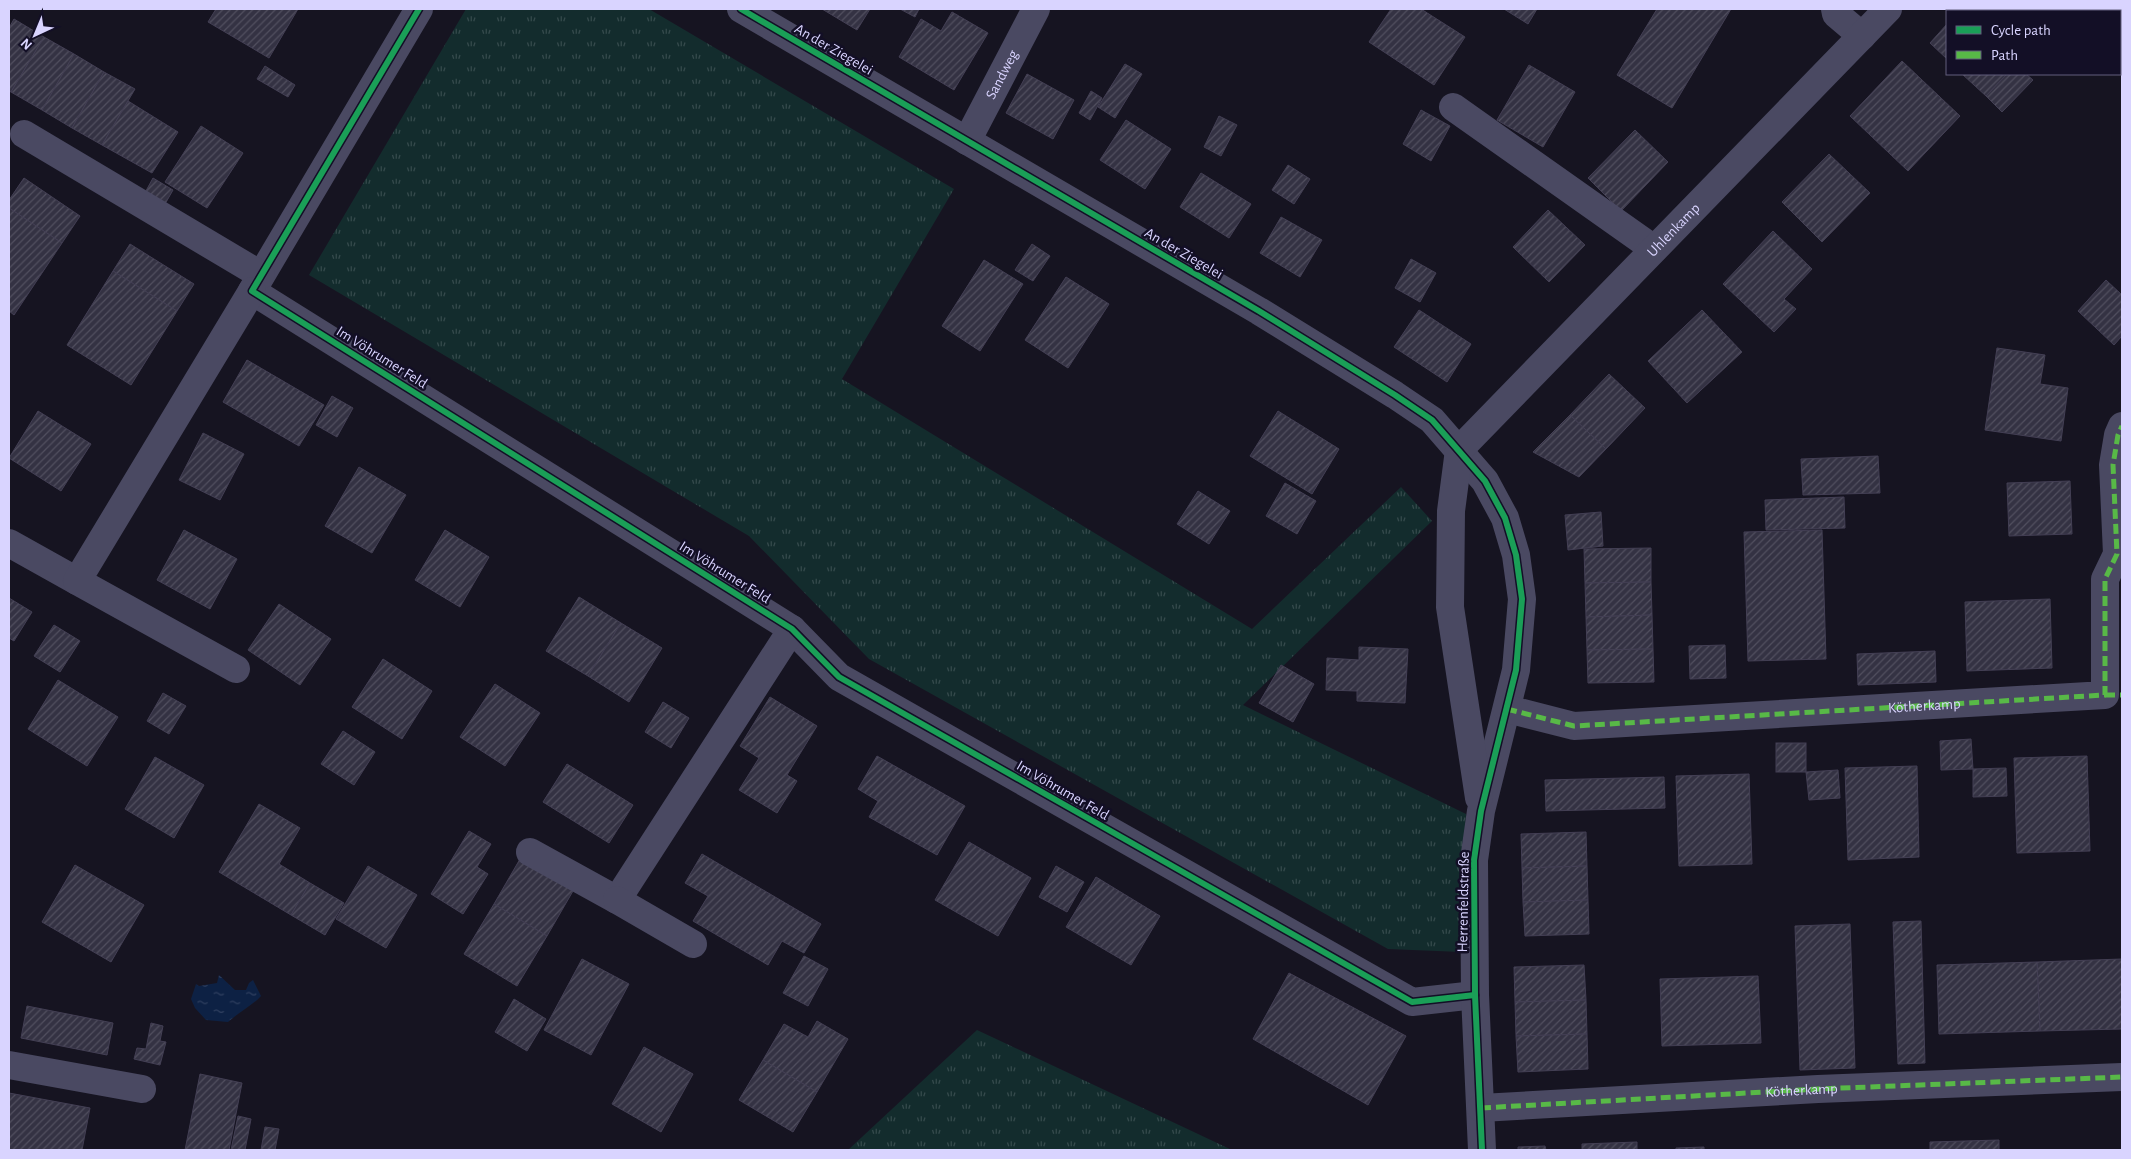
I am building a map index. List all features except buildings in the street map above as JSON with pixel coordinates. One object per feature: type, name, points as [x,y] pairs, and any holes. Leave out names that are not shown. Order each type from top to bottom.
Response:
[{"type":"street","points":[[77,581],[257,283],[419,9]]},
{"type":"street","name":"An der Ziegelei","points":[[741,9],[775,17],[967,141],[1259,311],[1432,420],[1484,481],[1505,518],[1516,555],[1522,600]]},
{"type":"street","name":"Sandweg","points":[[967,141],[1036,9]]},
{"type":"street","points":[[1835,9],[1836,14],[1862,36]]},
{"type":"street","name":"Uhlenkamp","points":[[1459,450],[1888,9]]},
{"type":"street","points":[[1453,107],[1654,249]]},
{"type":"street","name":"Im Vöhrumer Feld","points":[[24,134],[792,629],[839,677],[1412,1002],[1475,995]]},
{"type":"street","name":"Kötherkamp","points":[[1507,709],[1574,726],[2114,695],[2105,579],[2117,554],[2113,465],[2118,435],[2122,426]]},
{"type":"street","points":[[1459,450],[1451,511],[1450,607],[1481,812]]},
{"type":"street","points":[[9,543],[236,669]]},
{"type":"street","name":"Herrenfeldstraße","points":[[1482,1150],[1475,995],[1474,860],[1481,812],[1516,670],[1522,600]]},
{"type":"street","points":[[617,900],[792,629]]},
{"type":"street","points":[[530,852],[693,944]]},
{"type":"street","points":[[9,1065],[142,1089]]},
{"type":"street","name":"Kötherkamp","points":[[1481,1108],[1818,1090],[2122,1077]]},
{"type":"green space","points":[[466,9],[649,9],[954,189],[842,379],[1252,629],[1401,487],[1432,521],[1243,705],[1466,814],[1462,952],[1388,949],[869,659],[749,536],[309,275]]},
{"type":"green space","points":[[977,1030],[1232,1150],[848,1150]]},
{"type":"water","points":[[219,975],[235,990],[246,990],[249,983],[253,980],[261,996],[228,1022],[206,1020],[195,1008],[191,999],[196,984],[199,986],[217,983]]},
{"type":"marked path","points":[[1507,709],[1574,726],[2105,695],[2105,579],[2117,554],[2113,465],[2118,435],[2122,426]]},
{"type":"marked path","points":[[2105,695],[2122,695]]},
{"type":"marked path","points":[[1481,1108],[1818,1089],[2122,1077]]},
{"type":"cycle path","points":[[419,9],[252,291],[792,629],[839,677],[1412,1002],[1475,995]]},
{"type":"cycle path","points":[[741,9],[1259,311],[1395,395],[1432,420],[1485,481],[1505,518],[1516,555],[1522,599],[1516,670],[1481,811],[1474,860],[1475,995],[1482,1150]]}]
